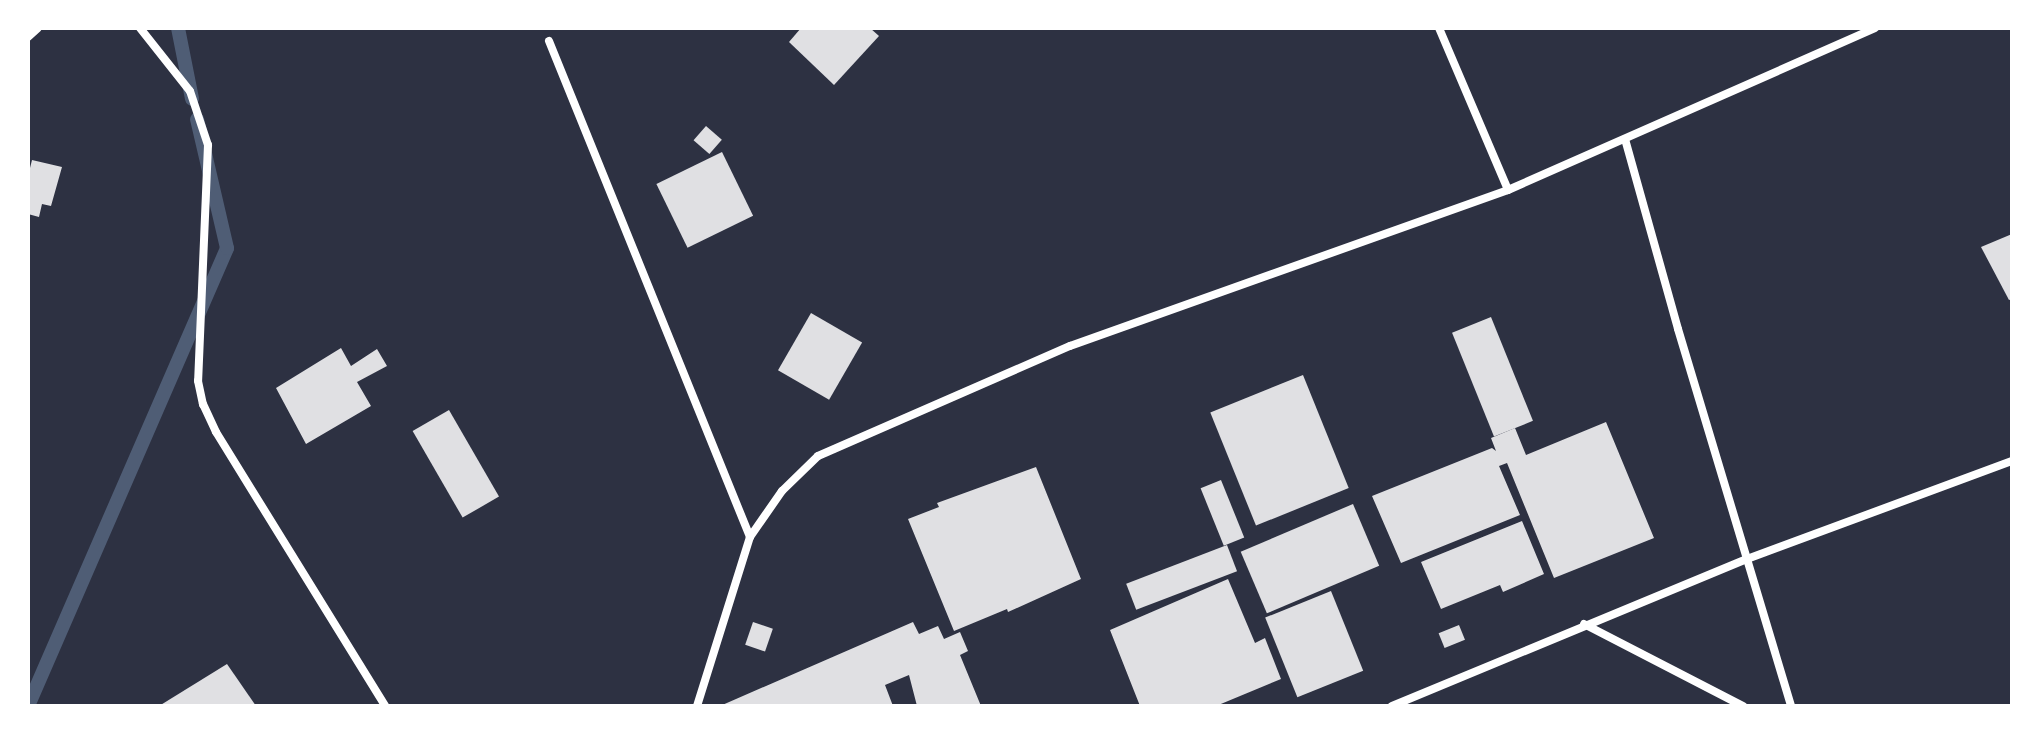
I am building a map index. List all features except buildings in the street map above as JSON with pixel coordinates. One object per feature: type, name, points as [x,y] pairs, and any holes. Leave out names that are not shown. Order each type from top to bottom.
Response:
[{"type":"street","points":[[28,37],[38,28]]},
{"type":"street","points":[[140,28],[190,91],[208,145],[198,381],[203,404],[216,432],[385,706]]},
{"type":"street","points":[[1439,28],[1508,190]]},
{"type":"street","points":[[697,706],[750,537],[782,491],[818,456],[1070,346],[1508,190],[1875,28]]},
{"type":"street","points":[[549,41],[750,537]]},
{"type":"street","points":[[1625,139],[1791,706]]},
{"type":"street","points":[[1392,706],[1747,559],[2012,461]]},
{"type":"street","points":[[1584,624],[1743,706]]},
{"type":"waterway","points":[[178,28],[192,99]]},
{"type":"waterway","points":[[28,706],[227,248],[197,119]]}]
